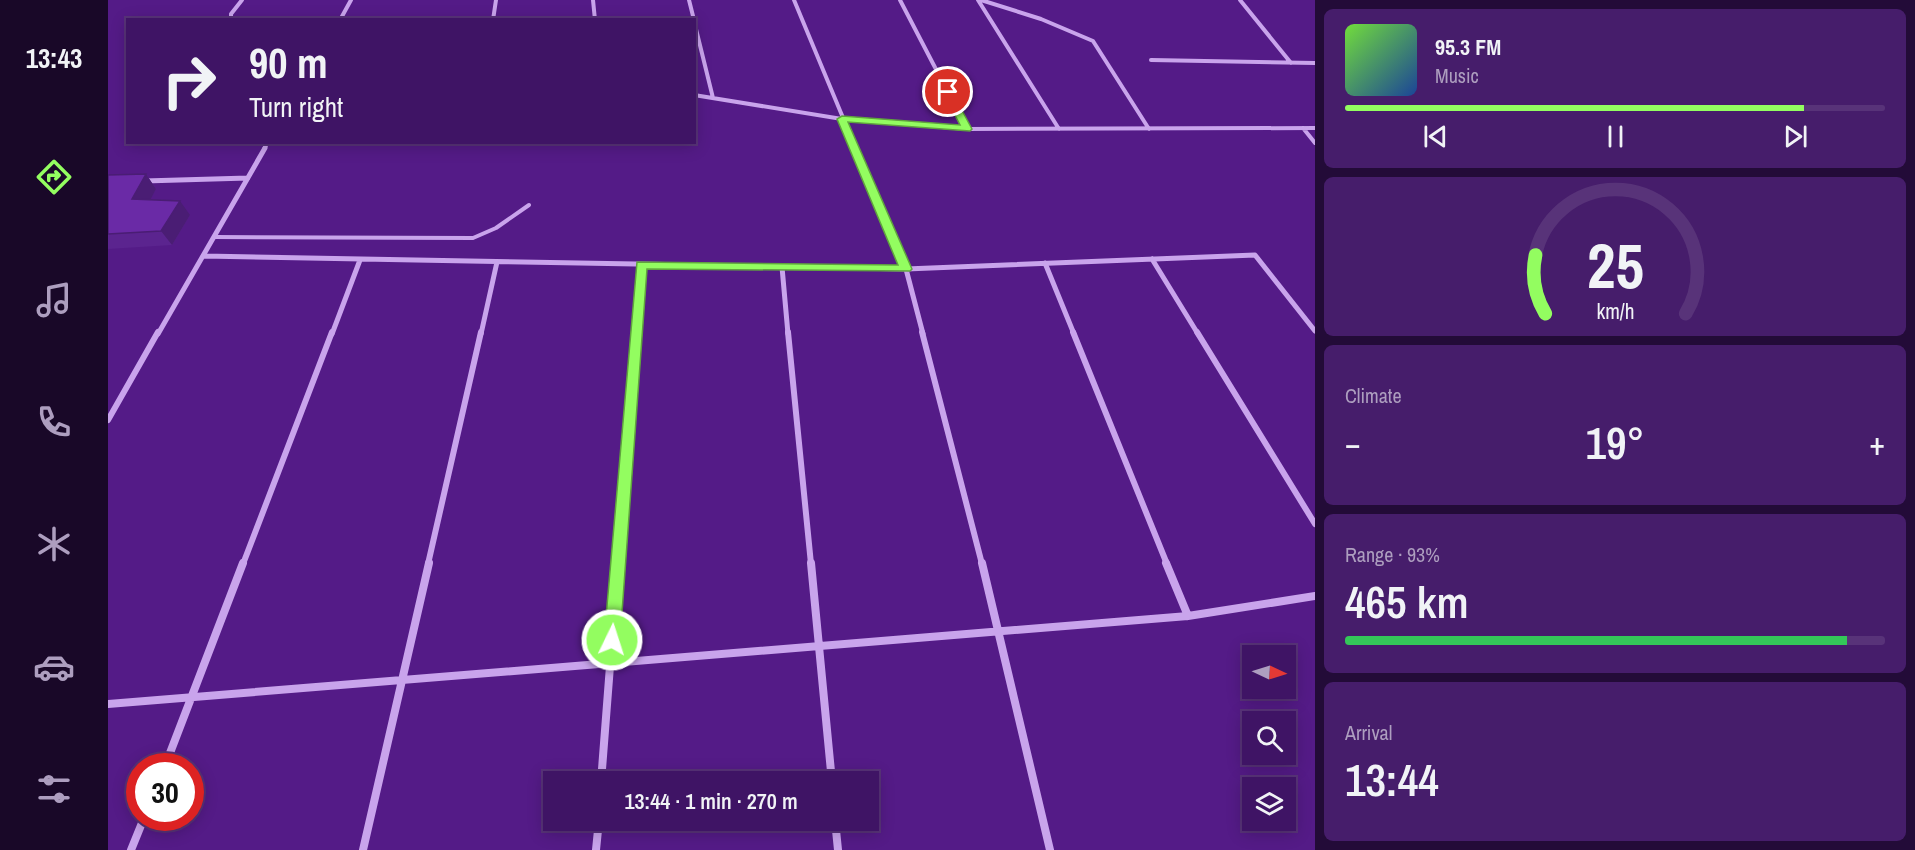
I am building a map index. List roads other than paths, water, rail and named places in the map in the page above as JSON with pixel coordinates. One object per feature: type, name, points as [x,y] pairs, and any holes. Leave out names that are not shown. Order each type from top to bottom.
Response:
[{"type":"street","points":[[231,18],[231,14],[242,0]]},
{"type":"street","points":[[341,18],[351,0]]},
{"type":"street","points":[[493,18],[496,0]]},
{"type":"street","points":[[593,0],[595,18]]},
{"type":"street","points":[[689,0],[694,18]]},
{"type":"street","points":[[794,0],[906,269],[1000,632],[1050,850]]},
{"type":"street","points":[[900,0],[967,129]]},
{"type":"street","points":[[979,0],[1059,129]]},
{"type":"street","points":[[979,0],[1041,19],[1093,41],[1149,129]]},
{"type":"street","points":[[1240,0],[1292,63]]},
{"type":"street","points":[[696,28],[713,98]]},
{"type":"street","points":[[1151,60],[1315,63]]},
{"type":"street","points":[[696,94],[842,119],[967,129],[1315,128]]},
{"type":"street","points":[[1304,128],[1315,143]]},
{"type":"street","points":[[108,420],[267,144]]},
{"type":"street","points":[[131,182],[248,178]]},
{"type":"street","points":[[204,256],[906,269],[1255,255],[1315,331]]},
{"type":"street","points":[[1152,259],[1315,524]]},
{"type":"street","points":[[170,753],[360,260]]},
{"type":"street","points":[[363,850],[404,680],[497,262]]},
{"type":"street","points":[[1045,263],[1188,616]]},
{"type":"street","points":[[602,771],[642,265]]},
{"type":"street","points":[[782,267],[831,771]]},
{"type":"street","points":[[108,704],[1188,616],[1315,596]]},
{"type":"street","points":[[131,850],[139,831]]},
{"type":"street","points":[[596,850],[597,831]]},
{"type":"street","points":[[836,831],[838,850]]},
{"type":"lane","points":[[215,237],[473,238],[508,222],[529,205]]}]
